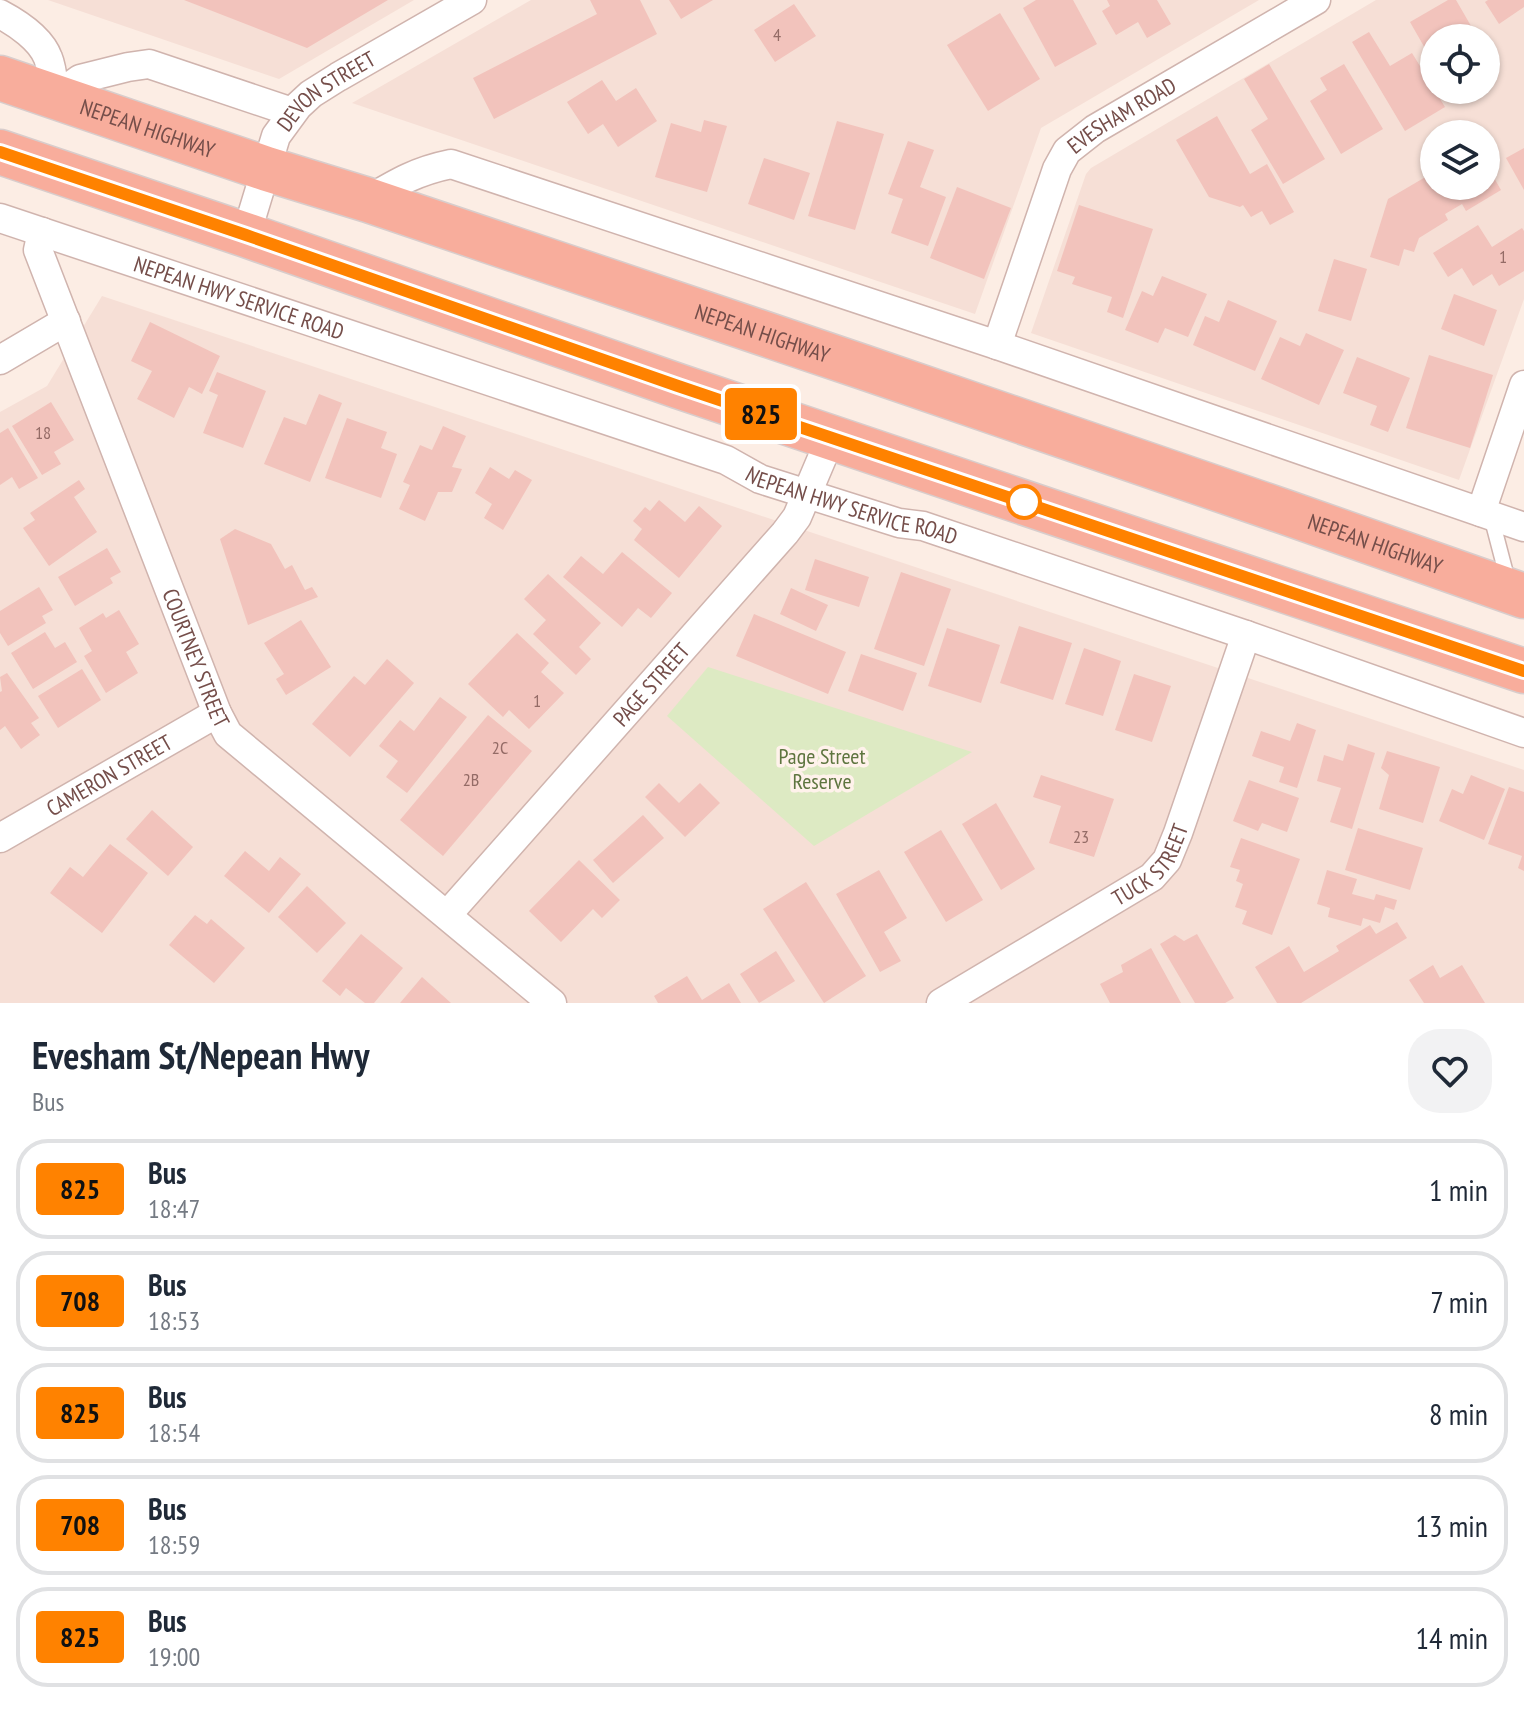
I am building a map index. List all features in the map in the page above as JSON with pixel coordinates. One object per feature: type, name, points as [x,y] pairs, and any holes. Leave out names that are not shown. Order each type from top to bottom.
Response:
[{"type":"highway","name":"NEPEAN HIGHWAY","points":[[0,78],[909,382],[1517,594]]},
{"type":"highway","points":[[0,152],[1524,671]]},
{"type":"street","name":"DEVON STREET","points":[[246,235],[276,136],[292,112],[316,91],[472,0]]},
{"type":"street","name":"EVESHAM ROAD","points":[[997,345],[1059,162],[1067,151],[1095,129],[1316,0]]},
{"type":"street","points":[[0,14],[14,22],[45,50],[55,97],[80,79],[149,64],[292,112]]},
{"type":"street","points":[[368,200],[405,177],[451,164],[997,345],[1524,527]]},
{"type":"street","name":"NEPEAN HWY SERVICE ROAD","points":[[0,218],[726,460],[760,479],[899,523],[923,526],[1524,733]]},
{"type":"street","name":"COURTNEY STREET","points":[[42,232],[38,250],[217,713],[228,734],[552,1003]]},
{"type":"street","points":[[0,360],[66,321]]},
{"type":"street","points":[[1486,514],[1524,385]]},
{"type":"street","name":"PAGE STREET","points":[[447,915],[785,533],[797,517],[831,437]]},
{"type":"street","name":"TUCK STREET","points":[[941,1003],[1152,877],[1167,860],[1246,635]]},
{"type":"street","name":"CAMERON STREET","points":[[0,838],[217,713]]},
{"type":"lane","points":[[1486,514],[1517,594]]},
{"type":"shaded area","points":[[48,0],[414,0],[279,79]]},
{"type":"shaded area","points":[[531,0],[1259,0],[1041,128],[975,314],[352,103]]},
{"type":"shaded area","points":[[1376,0],[1524,0],[1524,299],[1459,480],[1031,333],[1086,174],[1091,168]]},
{"type":"shaded area","points":[[102,296],[1524,770],[1524,1003],[0,1003],[0,412],[47,386]]},
{"type":"green space","name":"Page Street Reserve","points":[[708,667],[972,752],[814,846],[667,716]]},
{"type":"building","points":[[184,0],[388,0],[307,48]]},
{"type":"building","points":[[590,0],[640,0],[657,34],[494,119],[473,78],[597,14]]},
{"type":"building","points":[[669,0],[713,0],[681,19]]},
{"type":"building","points":[[1036,0],[1073,0],[1097,44],[1055,67],[1023,8]]},
{"type":"building","points":[[1107,0],[1157,0],[1171,24],[1147,38],[1138,22],[1116,35],[1102,11],[1110,6]]},
{"type":"building","points":[[1448,0],[1456,0],[1470,24],[1420,24],[1420,40],[1410,22]]},
{"type":"building","points":[[1524,0],[1524,7],[1499,24],[1485,2]]},
{"type":"building","points":[[794,4],[816,36],[775,62],[754,30]]},
{"type":"building","points":[[1000,13],[1040,79],[988,111],[947,45]]},
{"type":"building","points":[[1369,32],[1390,66],[1412,53],[1420,66],[1420,104],[1443,104],[1445,107],[1405,131],[1352,42]]},
{"type":"building","points":[[1269,64],[1325,159],[1283,184],[1251,130],[1268,119],[1244,79]]},
{"type":"building","points":[[1344,64],[1383,129],[1341,154],[1310,101],[1327,90],[1320,78]]},
{"type":"building","points":[[602,80],[616,101],[636,88],[657,121],[618,147],[603,124],[588,134],[567,102]]},
{"type":"building","points":[[1217,116],[1250,174],[1267,164],[1294,212],[1270,225],[1262,211],[1251,217],[1243,205],[1240,207],[1209,197],[1176,140]]},
{"type":"building","points":[[704,120],[727,126],[707,192],[655,177],[671,123],[701,132]]},
{"type":"building","points":[[837,121],[884,134],[855,230],[808,216]]},
{"type":"building","points":[[908,141],[934,150],[920,187],[946,197],[928,246],[891,233],[903,199],[888,194]]},
{"type":"building","points":[[1524,148],[1524,190],[1506,158]]},
{"type":"building","points":[[764,158],[810,173],[794,220],[748,204]]},
{"type":"building","points":[[1420,180],[1420,200],[1484,200],[1466,211],[1462,204],[1445,214],[1448,220],[1419,238],[1414,252],[1404,249],[1399,266],[1370,257],[1388,199]]},
{"type":"building","points":[[957,187],[1011,208],[984,279],[930,258]]},
{"type":"building","points":[[1079,205],[1153,229],[1123,318],[1107,312],[1112,297],[1072,284],[1075,277],[1057,271]]},
{"type":"building","points":[[1478,225],[1492,247],[1522,228],[1524,271],[1499,286],[1492,274],[1473,286],[1462,268],[1448,277],[1433,253]]},
{"type":"building","points":[[1334,259],[1367,269],[1351,321],[1318,311]]},
{"type":"building","points":[[1162,276],[1207,294],[1188,337],[1165,328],[1158,343],[1125,330],[1142,291],[1153,296]]},
{"type":"building","points":[[1454,294],[1497,310],[1484,346],[1441,329]]},
{"type":"building","points":[[1228,300],[1277,321],[1255,371],[1193,345],[1205,316],[1219,322]]},
{"type":"building","points":[[150,322],[220,356],[202,394],[189,387],[174,418],[137,399],[152,371],[131,361]]},
{"type":"building","points":[[1306,333],[1344,350],[1319,405],[1261,379],[1280,337],[1300,346]]},
{"type":"building","points":[[1429,355],[1493,375],[1470,448],[1406,428]]},
{"type":"building","points":[[1357,357],[1410,378],[1388,432],[1370,425],[1377,406],[1343,393]]},
{"type":"building","points":[[217,372],[266,391],[243,448],[203,433],[218,395],[209,391]]},
{"type":"building","points":[[319,394],[342,403],[310,482],[264,464],[284,417],[306,425]]},
{"type":"building","points":[[51,402],[74,440],[54,452],[61,464],[42,475],[12,426]]},
{"type":"building","points":[[347,418],[387,432],[381,448],[397,454],[381,498],[325,478]]},
{"type":"building","points":[[443,426],[466,436],[452,467],[462,469],[452,492],[438,492],[425,521],[399,509],[410,485],[403,482],[420,445],[432,450]]},
{"type":"building","points":[[8,428],[38,478],[19,489],[12,477],[0,485],[0,433]]},
{"type":"building","points":[[490,467],[509,479],[515,470],[532,480],[503,530],[484,518],[492,504],[475,493]]},
{"type":"building","points":[[79,480],[85,489],[74,497],[97,532],[49,566],[23,528],[35,520],[30,513]]},
{"type":"building","points":[[659,500],[685,522],[699,506],[722,526],[679,578],[634,540],[642,529],[633,521],[645,507],[650,511]]},
{"type":"building","points":[[235,529],[271,544],[285,569],[292,565],[305,590],[312,587],[318,597],[248,625],[220,539]]},
{"type":"building","points":[[107,548],[121,572],[110,578],[113,583],[75,606],[58,577]]},
{"type":"building","points":[[622,552],[672,593],[651,618],[638,608],[622,627],[563,577],[581,556],[603,574]]},
{"type":"building","points":[[815,559],[869,577],[859,607],[805,590]]},
{"type":"building","points":[[901,572],[951,589],[924,666],[874,649]]},
{"type":"building","points":[[548,574],[601,623],[579,647],[591,659],[576,675],[533,634],[546,620],[524,599]]},
{"type":"building","points":[[39,587],[53,610],[42,616],[46,623],[8,646],[0,633],[0,611]]},
{"type":"building","points":[[791,588],[828,605],[816,631],[780,614]]},
{"type":"building","points":[[119,610],[139,644],[126,652],[138,673],[106,693],[84,656],[92,651],[79,628],[103,613],[106,618]]},
{"type":"building","points":[[754,614],[846,652],[828,694],[736,656]]},
{"type":"building","points":[[301,620],[331,667],[286,695],[276,679],[284,674],[264,643]]},
{"type":"building","points":[[1019,626],[1072,643],[1053,700],[1000,683]]},
{"type":"building","points":[[947,628],[1000,645],[981,703],[928,686]]},
{"type":"building","points":[[45,632],[55,648],[65,642],[77,662],[33,689],[11,653]]},
{"type":"building","points":[[517,633],[549,663],[541,672],[564,693],[529,729],[509,710],[503,717],[468,684]]},
{"type":"building","points":[[1084,648],[1121,661],[1103,716],[1065,704]]},
{"type":"building","points":[[861,654],[917,673],[903,711],[848,691]]},
{"type":"building","points":[[387,659],[414,683],[350,757],[312,724],[354,676],[365,685]]},
{"type":"building","points":[[82,669],[101,700],[58,728],[38,696]]},
{"type":"building","points":[[7,673],[39,718],[31,723],[40,735],[21,749],[5,726],[0,730],[0,677]]},
{"type":"building","points":[[1134,674],[1171,686],[1152,742],[1115,730]]},
{"type":"building","points":[[440,697],[467,717],[407,793],[386,777],[398,761],[379,746],[400,720],[414,731]]},
{"type":"building","points":[[488,715],[532,751],[443,856],[400,820]]},
{"type":"building","points":[[1297,723],[1316,730],[1297,788],[1279,782],[1284,767],[1252,756],[1261,731],[1290,741]]},
{"type":"building","points":[[1348,744],[1375,753],[1352,829],[1330,822],[1341,788],[1317,781],[1324,755],[1343,761]]},
{"type":"building","points":[[1387,751],[1440,767],[1423,823],[1379,809],[1389,775],[1381,768]]},
{"type":"building","points":[[1041,775],[1114,799],[1094,857],[1049,843],[1061,806],[1033,797]]},
{"type":"building","points":[[1471,775],[1505,789],[1484,840],[1439,821],[1452,789],[1463,794]]},
{"type":"building","points":[[1249,780],[1299,798],[1287,832],[1262,823],[1258,831],[1233,821]]},
{"type":"building","points":[[659,783],[679,803],[700,783],[720,803],[685,837],[645,797]]},
{"type":"building","points":[[1509,787],[1524,792],[1524,871],[1518,868],[1522,856],[1488,844]]},
{"type":"building","points":[[996,803],[1035,869],[1001,890],[962,824]]},
{"type":"building","points":[[152,810],[193,847],[168,876],[126,839]]},
{"type":"building","points":[[643,815],[664,838],[613,883],[593,860]]},
{"type":"building","points":[[1358,828],[1423,848],[1410,890],[1345,870]]},
{"type":"building","points":[[941,830],[983,900],[946,922],[904,852]]},
{"type":"building","points":[[1241,838],[1300,859],[1272,935],[1242,924],[1247,911],[1235,907],[1243,884],[1236,881],[1240,870],[1230,867]]},
{"type":"building","points":[[110,844],[148,873],[102,933],[50,893],[70,867],[83,877]]},
{"type":"building","points":[[245,851],[269,871],[280,857],[301,874],[269,913],[224,876]]},
{"type":"building","points":[[579,860],[620,900],[602,918],[593,909],[561,942],[529,911]]},
{"type":"building","points":[[879,870],[907,918],[884,932],[901,961],[880,972],[836,894]]},
{"type":"building","points":[[1327,870],[1357,879],[1352,894],[1374,900],[1376,894],[1397,900],[1394,910],[1385,907],[1380,923],[1363,918],[1361,926],[1328,917],[1330,908],[1317,904]]},
{"type":"building","points":[[806,882],[866,976],[824,1003],[763,909]]},
{"type":"building","points":[[307,886],[346,923],[317,953],[278,917]]},
{"type":"building","points":[[195,915],[207,924],[211,919],[245,948],[214,983],[169,945]]},
{"type":"building","points":[[1397,922],[1407,938],[1301,1003],[1277,1003],[1255,967],[1289,946],[1304,972],[1339,951],[1336,946],[1370,925],[1376,934]]},
{"type":"building","points":[[361,934],[403,968],[374,1003],[365,1003],[346,988],[340,996],[322,981]]},
{"type":"building","points":[[1197,934],[1234,998],[1225,1003],[1195,1003],[1160,944],[1175,935],[1184,941]]},
{"type":"building","points":[[1151,948],[1181,1003],[1110,1003],[1100,984],[1123,972],[1121,965]]},
{"type":"building","points":[[776,951],[795,981],[759,1003],[740,974]]},
{"type":"building","points":[[1433,965],[1440,978],[1462,965],[1485,1003],[1424,1003],[1409,980]]},
{"type":"building","points":[[687,976],[702,1000],[729,983],[741,1003],[658,1003],[654,996]]},
{"type":"building","points":[[422,977],[451,1003],[400,1003]]},
{"type":"bus line","name":"825","points":[[0,152],[678,386],[1524,671]]}]
